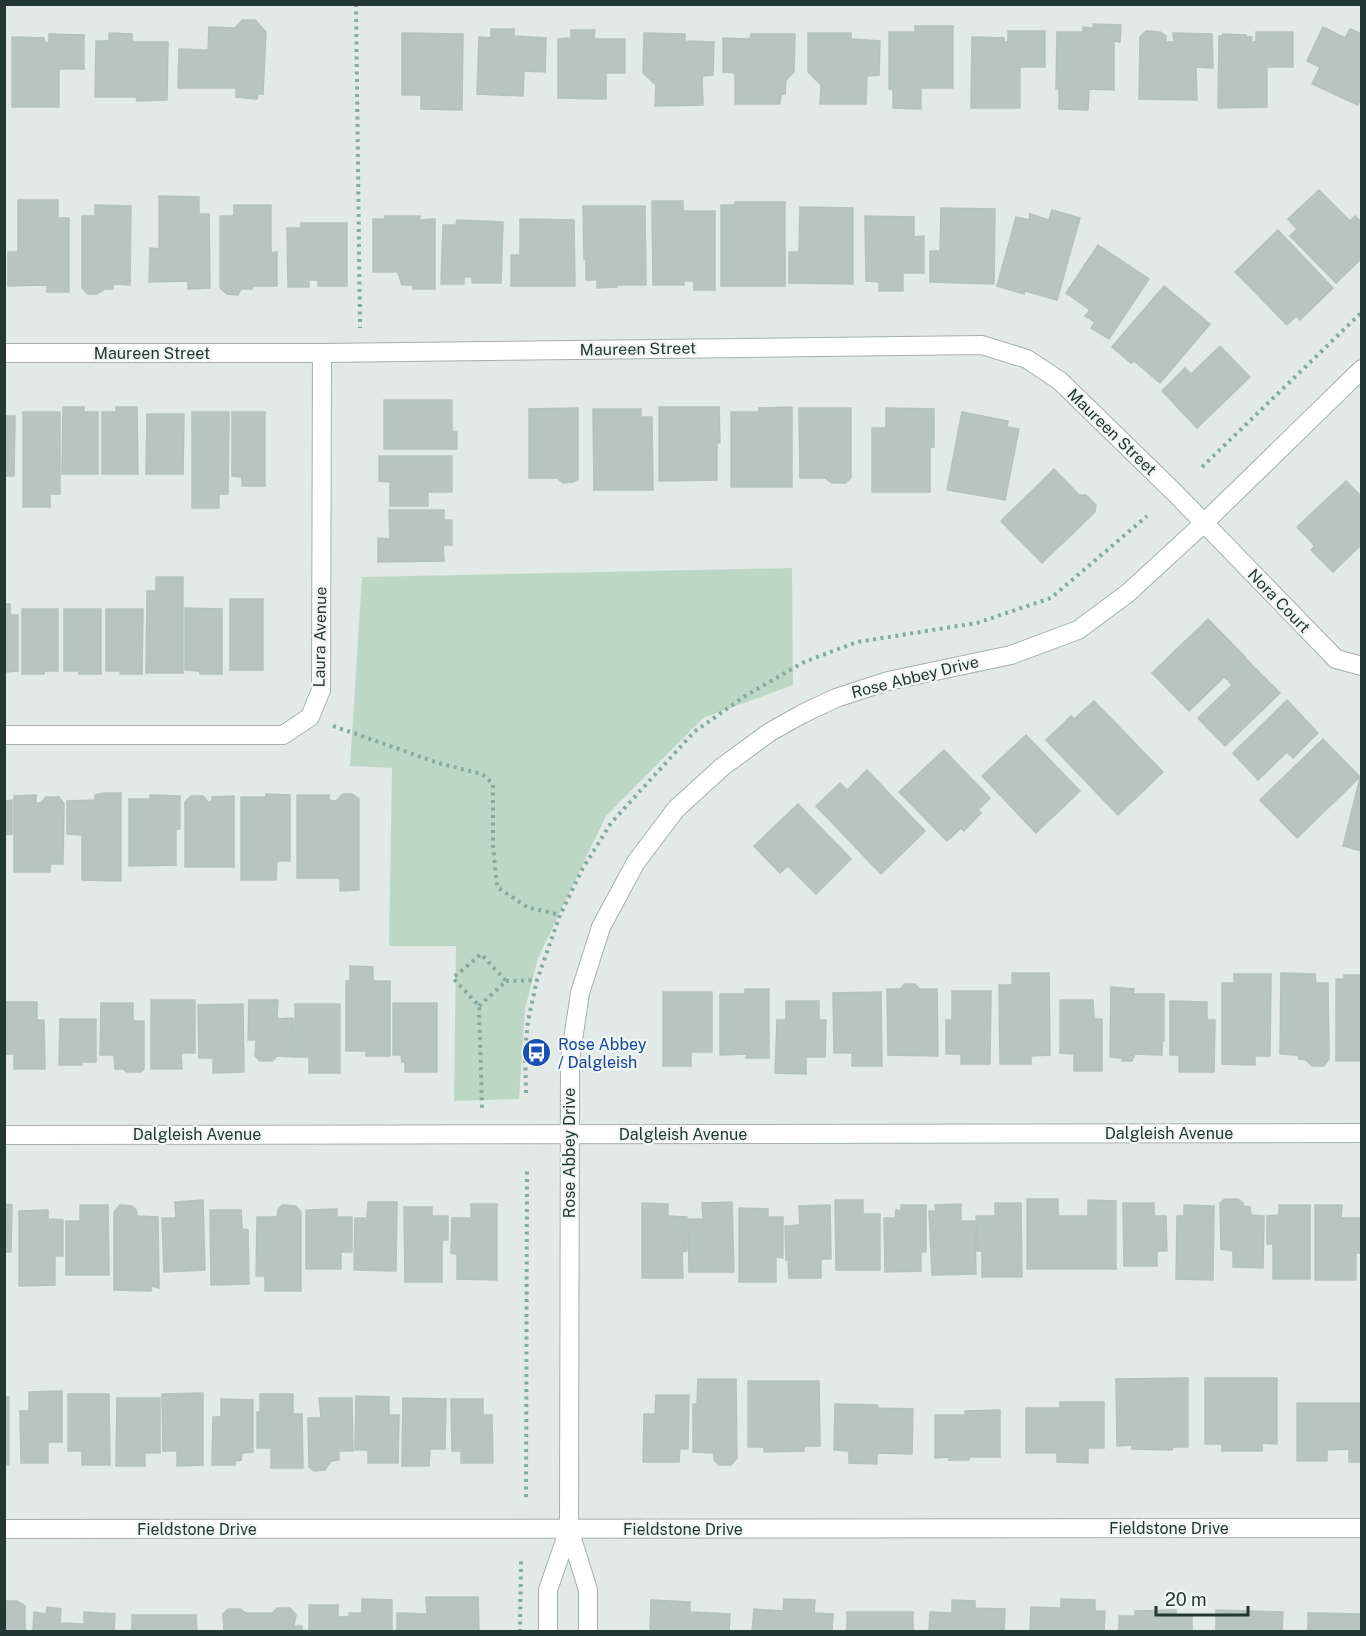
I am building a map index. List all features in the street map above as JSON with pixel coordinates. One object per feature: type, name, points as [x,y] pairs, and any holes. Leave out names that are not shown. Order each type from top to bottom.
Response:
[{"type":"street","name":"Maureen Street","points":[[4,353],[322,353],[982,345],[1027,359],[1060,381],[1204,523]]},
{"type":"street","name":"Laura Avenue","points":[[310,717],[321,690],[322,353]]},
{"type":"street","name":"Rose Abbey Drive","points":[[588,1632],[588,1590],[569,1529],[570,1060],[580,993],[601,927],[636,862],[675,809],[722,767],[770,732],[802,714],[836,698],[888,681],[1011,655],[1078,630],[1128,592],[1204,523],[1362,369]]},
{"type":"street","name":"Nora Court","points":[[1204,523],[1336,659],[1362,666]]},
{"type":"street","points":[[4,735],[283,735],[310,717]]},
{"type":"street","name":"Dalgleish Avenue","points":[[4,1135],[1362,1133]]},
{"type":"street","name":"Fieldstone Drive","points":[[4,1529],[1362,1528]]},
{"type":"street","name":"Rose Abbey Drive","points":[[548,1632],[548,1590],[569,1529]]},
{"type":"path","points":[[356,4],[360,352]]},
{"type":"path","points":[[1202,467],[1362,312]]},
{"type":"path","points":[[310,717],[438,764],[482,774],[493,784],[493,845],[497,887],[527,907],[560,915]]},
{"type":"path","points":[[483,1134],[479,1006],[453,978],[481,954],[506,981]]},
{"type":"path","points":[[479,1006],[506,981],[537,980]]},
{"type":"path","points":[[526,1497],[527,1170]]},
{"type":"path","points":[[520,1632],[521,1560]]},
{"type":"green space","points":[[792,568],[793,685],[703,718],[606,816],[538,958],[525,1009],[519,1099],[454,1101],[456,946],[389,946],[392,768],[350,766],[362,577]]},
{"type":"building","points":[[242,20],[255,20],[266,32],[263,94],[258,94],[257,99],[236,97],[236,88],[178,88],[179,49],[208,50],[209,27],[235,28]]},
{"type":"building","points":[[1093,24],[1121,25],[1120,42],[1114,41],[1114,90],[1089,89],[1088,110],[1059,109],[1059,89],[1056,89],[1057,32],[1083,32],[1083,27],[1093,28]]},
{"type":"building","points":[[915,26],[953,26],[953,88],[921,88],[921,109],[893,108],[893,89],[889,89],[889,32],[915,32]]},
{"type":"building","points":[[1323,27],[1345,38],[1350,29],[1362,34],[1362,97],[1358,105],[1312,84],[1320,67],[1307,61]]},
{"type":"building","points":[[491,29],[514,29],[514,36],[546,38],[545,72],[524,71],[523,96],[477,94],[479,37],[491,38]]},
{"type":"building","points":[[571,30],[595,30],[594,39],[625,39],[625,73],[606,73],[606,99],[558,98],[558,39],[571,38]]},
{"type":"building","points":[[1008,31],[1045,31],[1045,67],[1020,67],[1020,108],[971,108],[972,37],[1004,38],[1004,42],[1008,42]]},
{"type":"building","points":[[1146,31],[1160,32],[1166,36],[1166,42],[1174,42],[1173,33],[1212,34],[1213,68],[1196,67],[1197,100],[1139,99],[1140,37]]},
{"type":"building","points":[[1256,32],[1293,32],[1293,67],[1267,67],[1267,107],[1218,108],[1219,36],[1223,34],[1246,35],[1246,37],[1252,37],[1251,42],[1256,42]]},
{"type":"building","points":[[109,33],[132,34],[132,42],[168,42],[167,100],[137,101],[136,97],[95,97],[96,41],[109,41]]},
{"type":"building","points":[[402,33],[463,34],[462,110],[421,109],[421,95],[402,95]]},
{"type":"building","points":[[644,33],[685,34],[685,41],[714,42],[713,75],[702,76],[703,105],[655,106],[656,85],[643,73]]},
{"type":"building","points":[[808,33],[851,33],[851,39],[880,41],[879,75],[867,76],[866,104],[820,104],[821,85],[808,72]]},
{"type":"building","points":[[49,34],[84,35],[84,69],[59,69],[59,107],[12,107],[12,37],[44,38],[44,42],[49,43]]},
{"type":"building","points":[[751,34],[795,34],[794,72],[786,80],[785,94],[781,94],[780,104],[735,104],[735,73],[723,72],[723,38],[750,39]]},
{"type":"building","points":[[1319,190],[1350,221],[1355,216],[1362,222],[1362,258],[1336,283],[1290,236],[1297,229],[1288,219]]},
{"type":"building","points":[[159,196],[199,197],[199,214],[209,214],[210,288],[188,289],[188,281],[149,282],[150,248],[159,249]]},
{"type":"building","points":[[18,200],[58,200],[58,218],[69,218],[69,292],[47,292],[47,285],[8,286],[8,252],[18,252]]},
{"type":"building","points":[[652,201],[683,201],[683,211],[715,211],[715,290],[694,290],[694,281],[684,281],[684,285],[653,285]]},
{"type":"building","points":[[735,202],[785,202],[785,286],[721,286],[721,205],[735,205]]},
{"type":"building","points":[[95,205],[131,206],[130,285],[113,284],[113,289],[88,294],[82,288],[82,216],[95,216]]},
{"type":"building","points":[[234,205],[271,205],[271,253],[277,252],[277,286],[252,286],[252,289],[241,289],[238,295],[227,294],[220,288],[220,216],[234,216]]},
{"type":"building","points":[[583,206],[645,206],[646,285],[597,288],[597,280],[586,280]]},
{"type":"building","points":[[800,207],[853,208],[853,284],[789,283],[789,252],[799,252]]},
{"type":"building","points":[[941,208],[995,209],[994,284],[930,282],[930,251],[940,251]]},
{"type":"building","points":[[1052,210],[1080,218],[1057,300],[997,286],[1016,217],[1029,220],[1030,214],[1049,220]]},
{"type":"building","points":[[385,216],[420,216],[419,220],[435,219],[435,289],[413,289],[413,285],[402,285],[398,272],[373,272],[373,219],[385,219]]},
{"type":"building","points":[[865,216],[914,217],[914,237],[924,236],[924,273],[903,273],[903,291],[879,291],[879,282],[866,281]]},
{"type":"building","points":[[520,219],[574,220],[575,286],[511,286],[511,255],[520,255]]},
{"type":"building","points":[[457,220],[503,222],[501,283],[472,283],[472,277],[464,277],[464,284],[441,284],[443,225],[456,225]]},
{"type":"building","points":[[301,223],[347,223],[347,286],[318,286],[318,280],[309,280],[309,287],[288,287],[287,228],[301,228]]},
{"type":"building","points":[[1278,230],[1333,288],[1300,320],[1296,316],[1287,325],[1235,272]]},
{"type":"building","points":[[1098,245],[1149,279],[1109,339],[1091,328],[1095,322],[1085,316],[1090,310],[1066,293]]},
{"type":"building","points":[[1164,286],[1210,324],[1160,383],[1134,361],[1131,363],[1112,347]]},
{"type":"building","points":[[1220,346],[1250,377],[1197,428],[1162,391],[1185,368],[1191,374]]},
{"type":"building","points":[[384,400],[452,400],[452,431],[457,432],[457,449],[384,449]]},
{"type":"building","points":[[63,407],[84,407],[84,412],[98,412],[98,474],[62,474]]},
{"type":"building","points":[[116,407],[137,407],[138,474],[102,474],[102,412],[116,412]]},
{"type":"building","points":[[659,407],[719,407],[720,443],[717,442],[717,480],[659,481]]},
{"type":"building","points":[[792,407],[792,487],[731,487],[731,412],[759,412],[759,408]]},
{"type":"building","points":[[578,408],[578,479],[563,483],[557,478],[529,478],[529,409]]},
{"type":"building","points":[[799,408],[851,408],[851,478],[845,483],[832,483],[825,478],[800,478]]},
{"type":"building","points":[[886,408],[934,409],[934,447],[930,447],[930,492],[872,492],[872,428],[886,428]]},
{"type":"building","points":[[593,409],[641,409],[641,417],[652,417],[653,490],[594,490]]},
{"type":"building","points":[[23,412],[60,412],[60,494],[50,494],[50,507],[23,507]]},
{"type":"building","points":[[192,412],[229,412],[228,494],[219,494],[219,508],[192,508]]},
{"type":"building","points":[[232,412],[265,412],[265,486],[242,486],[242,477],[232,476]]},
{"type":"building","points":[[962,412],[1008,421],[1007,427],[1019,429],[1005,500],[947,490]]},
{"type":"building","points":[[147,414],[184,414],[183,474],[146,474]]},
{"type":"building","points":[[4,416],[15,416],[14,476],[4,476]]},
{"type":"building","points":[[379,456],[452,456],[452,492],[428,492],[428,506],[390,506],[390,482],[379,481]]},
{"type":"building","points":[[1054,469],[1079,495],[1086,495],[1096,505],[1095,512],[1042,563],[1001,521]]},
{"type":"building","points":[[1346,481],[1362,497],[1362,544],[1333,572],[1311,550],[1315,546],[1297,527]]},
{"type":"building","points":[[389,510],[444,510],[444,520],[452,520],[452,545],[443,545],[444,561],[378,562],[378,538],[390,539]]},
{"type":"building","points":[[156,577],[183,577],[183,673],[146,673],[147,591],[156,591]]},
{"type":"building","points":[[230,599],[263,599],[263,670],[230,670]]},
{"type":"building","points":[[4,604],[10,604],[10,615],[18,615],[18,671],[4,672]]},
{"type":"building","points":[[185,608],[222,609],[222,674],[200,674],[200,671],[185,670]]},
{"type":"building","points":[[22,609],[58,609],[58,671],[44,671],[44,674],[22,674]]},
{"type":"building","points":[[64,609],[101,609],[101,674],[64,671]]},
{"type":"building","points":[[106,609],[143,609],[142,674],[120,674],[121,671],[106,671]]},
{"type":"building","points":[[1208,619],[1245,657],[1189,711],[1152,673]]},
{"type":"building","points":[[1245,658],[1280,693],[1225,746],[1198,718],[1232,685],[1225,677]]},
{"type":"building","points":[[1287,700],[1318,733],[1293,758],[1287,752],[1258,780],[1233,753]]},
{"type":"building","points":[[1094,701],[1163,772],[1118,815],[1046,740],[1071,716],[1074,719]]},
{"type":"building","points":[[1026,735],[1080,791],[1036,833],[982,776]]},
{"type":"building","points":[[1323,739],[1360,777],[1297,838],[1260,800]]},
{"type":"building","points":[[944,750],[990,798],[978,810],[981,813],[964,831],[961,828],[947,841],[899,792]]},
{"type":"building","points":[[867,770],[925,831],[881,874],[816,806],[840,783],[847,790]]},
{"type":"building","points":[[1360,778],[1362,778],[1362,851],[1343,846]]},
{"type":"building","points":[[121,793],[121,881],[82,880],[82,835],[67,834],[67,801],[95,800],[95,795]]},
{"type":"building","points":[[266,794],[290,795],[290,861],[277,861],[276,880],[241,880],[241,797],[266,797]]},
{"type":"building","points":[[343,794],[352,794],[359,799],[359,890],[340,891],[340,878],[297,878],[297,795],[329,795],[329,800],[336,801]]},
{"type":"building","points":[[36,795],[36,803],[41,803],[46,797],[59,797],[64,804],[63,864],[50,864],[50,872],[14,872],[14,796]]},
{"type":"building","points":[[150,795],[180,796],[180,829],[176,829],[176,865],[129,866],[129,799],[150,799]]},
{"type":"building","points":[[191,796],[203,796],[208,802],[212,802],[212,797],[234,796],[234,867],[185,867],[185,802]]},
{"type":"building","points":[[12,800],[12,834],[4,835],[4,801]]},
{"type":"building","points":[[798,804],[851,859],[816,894],[788,866],[780,873],[754,846]]},
{"type":"building","points":[[350,966],[373,967],[373,981],[390,981],[390,1056],[366,1056],[366,1051],[346,1051],[346,981],[350,981]]},
{"type":"building","points":[[1012,973],[1049,973],[1050,1055],[1031,1056],[1031,1064],[1000,1064],[999,985],[1012,985]]},
{"type":"building","points":[[1281,973],[1315,974],[1316,983],[1328,983],[1329,1059],[1324,1066],[1312,1066],[1306,1060],[1299,1059],[1298,1055],[1280,1054]]},
{"type":"building","points":[[1234,974],[1271,974],[1270,1056],[1255,1056],[1255,1065],[1222,1064],[1222,983],[1234,983]]},
{"type":"building","points":[[1344,975],[1362,975],[1361,1061],[1336,1061],[1336,979],[1344,979]]},
{"type":"building","points":[[905,984],[915,984],[920,989],[937,989],[938,1056],[888,1055],[887,989],[900,989]]},
{"type":"building","points":[[1111,987],[1134,989],[1133,994],[1164,994],[1162,1055],[1135,1054],[1132,1061],[1110,1057]]},
{"type":"building","points":[[745,989],[769,989],[769,1058],[746,1058],[747,1054],[720,1055],[720,994],[745,994]]},
{"type":"building","points":[[952,991],[991,991],[990,1064],[961,1064],[961,1054],[946,1054],[946,1020],[952,1020]]},
{"type":"building","points":[[663,992],[712,992],[712,1052],[691,1052],[691,1066],[663,1066]]},
{"type":"building","points":[[881,992],[882,1066],[852,1066],[852,1053],[834,1053],[833,993]]},
{"type":"building","points":[[151,1000],[195,1000],[195,1053],[181,1053],[182,1069],[151,1069]]},
{"type":"building","points":[[249,1000],[278,1000],[277,1019],[293,1018],[294,1057],[277,1056],[272,1061],[260,1061],[255,1056],[256,1040],[248,1040]]},
{"type":"building","points":[[1060,1000],[1093,1000],[1094,1019],[1102,1019],[1102,1071],[1074,1071],[1074,1054],[1060,1053]]},
{"type":"building","points":[[786,1001],[819,1001],[819,1020],[826,1020],[825,1057],[806,1057],[806,1074],[775,1073],[777,1020],[786,1020]]},
{"type":"building","points":[[1170,1001],[1207,1002],[1207,1020],[1215,1020],[1214,1072],[1179,1072],[1179,1055],[1170,1055]]},
{"type":"building","points":[[4,1002],[37,1002],[37,1020],[44,1020],[45,1069],[14,1069],[14,1054],[4,1054]]},
{"type":"building","points":[[101,1003],[133,1003],[133,1021],[144,1021],[144,1069],[141,1072],[115,1069],[114,1055],[100,1055]]},
{"type":"building","points":[[393,1003],[437,1003],[437,1072],[405,1072],[405,1062],[402,1062],[401,1055],[393,1055]]},
{"type":"building","points":[[243,1004],[244,1072],[213,1073],[213,1058],[199,1058],[198,1005]]},
{"type":"building","points":[[295,1004],[340,1004],[340,1073],[309,1073],[309,1057],[295,1057]]},
{"type":"building","points":[[60,1019],[96,1019],[96,1062],[82,1062],[82,1065],[59,1065]]},
{"type":"building","points":[[1027,1199],[1058,1199],[1058,1216],[1088,1216],[1088,1200],[1116,1201],[1116,1269],[1027,1269]]},
{"type":"building","points":[[1225,1199],[1238,1199],[1243,1206],[1250,1207],[1251,1215],[1264,1216],[1263,1268],[1233,1267],[1233,1251],[1221,1249],[1220,1203]]},
{"type":"building","points":[[203,1200],[205,1270],[164,1272],[162,1218],[176,1218],[175,1202]]},
{"type":"building","points":[[835,1200],[863,1200],[863,1214],[880,1214],[880,1270],[836,1270]]},
{"type":"building","points":[[368,1202],[397,1202],[396,1271],[354,1270],[355,1218],[367,1218]]},
{"type":"building","points":[[732,1202],[734,1272],[689,1272],[688,1219],[703,1219],[702,1203]]},
{"type":"building","points":[[642,1203],[668,1204],[668,1216],[687,1217],[687,1251],[682,1252],[683,1278],[642,1278]]},
{"type":"building","points":[[995,1203],[1021,1203],[1022,1277],[982,1277],[982,1251],[977,1251],[976,1216],[995,1216]]},
{"type":"building","points":[[1123,1203],[1154,1203],[1154,1216],[1166,1216],[1167,1251],[1157,1251],[1157,1266],[1124,1266]]},
{"type":"building","points":[[4,1204],[12,1205],[11,1252],[4,1252]]},
{"type":"building","points":[[471,1204],[497,1204],[497,1280],[457,1279],[457,1254],[451,1253],[452,1218],[471,1218]]},
{"type":"building","points":[[961,1204],[961,1221],[975,1221],[976,1274],[932,1275],[929,1211],[936,1211],[935,1205]]},
{"type":"building","points":[[80,1205],[108,1205],[109,1275],[66,1275],[66,1221],[80,1221]]},
{"type":"building","points":[[120,1205],[132,1206],[137,1211],[137,1216],[158,1217],[159,1288],[151,1286],[151,1291],[114,1290],[114,1212]]},
{"type":"building","points":[[282,1205],[296,1206],[301,1212],[301,1291],[265,1291],[265,1276],[256,1276],[257,1217],[277,1217]]},
{"type":"building","points":[[830,1205],[831,1259],[821,1259],[821,1278],[789,1278],[785,1226],[800,1225],[799,1206]]},
{"type":"building","points":[[901,1205],[926,1205],[926,1252],[921,1252],[921,1271],[885,1272],[884,1218],[895,1218],[896,1210],[901,1211]]},
{"type":"building","points":[[1184,1205],[1214,1206],[1213,1280],[1176,1279],[1177,1216],[1184,1216]]},
{"type":"building","points":[[1279,1205],[1310,1205],[1310,1279],[1273,1279],[1273,1244],[1267,1244],[1267,1216],[1279,1215]]},
{"type":"building","points":[[1315,1205],[1342,1205],[1341,1218],[1361,1218],[1361,1253],[1356,1253],[1356,1280],[1315,1280]]},
{"type":"building","points":[[404,1207],[432,1207],[432,1216],[448,1216],[448,1240],[442,1240],[442,1282],[405,1282]]},
{"type":"building","points":[[739,1208],[768,1209],[768,1217],[783,1217],[783,1258],[776,1257],[776,1282],[739,1282]]},
{"type":"building","points":[[337,1209],[337,1217],[352,1217],[352,1252],[341,1252],[341,1269],[306,1269],[306,1210]]},
{"type":"building","points":[[48,1210],[48,1219],[63,1220],[63,1256],[55,1256],[55,1285],[19,1286],[19,1211]]},
{"type":"building","points":[[210,1210],[241,1210],[242,1229],[248,1230],[249,1284],[211,1285]]},
{"type":"building","points":[[1188,1378],[1188,1447],[1173,1447],[1172,1450],[1132,1449],[1132,1445],[1117,1446],[1116,1379]]},
{"type":"building","points":[[1205,1378],[1277,1378],[1277,1444],[1262,1443],[1262,1451],[1222,1451],[1222,1444],[1205,1444]]},
{"type":"building","points":[[698,1379],[736,1379],[737,1458],[731,1465],[719,1465],[714,1460],[714,1453],[693,1452],[693,1404],[697,1404]]},
{"type":"building","points":[[748,1381],[819,1381],[820,1446],[804,1446],[804,1451],[764,1452],[764,1447],[748,1447]]},
{"type":"building","points":[[62,1391],[62,1442],[48,1442],[48,1463],[21,1463],[20,1411],[29,1411],[29,1392]]},
{"type":"building","points":[[203,1393],[203,1465],[177,1466],[177,1451],[163,1451],[162,1394]]},
{"type":"building","points":[[68,1394],[109,1394],[110,1465],[82,1465],[82,1451],[68,1451]]},
{"type":"building","points":[[260,1394],[293,1394],[293,1414],[302,1414],[303,1468],[271,1468],[271,1448],[257,1448],[257,1412],[260,1412]]},
{"type":"building","points":[[656,1395],[689,1395],[688,1449],[680,1449],[679,1462],[643,1462],[644,1414],[655,1414]]},
{"type":"building","points":[[356,1396],[389,1397],[389,1415],[399,1415],[398,1463],[368,1463],[368,1450],[355,1450]]},
{"type":"building","points":[[4,1397],[9,1397],[9,1465],[4,1465]]},
{"type":"building","points":[[117,1398],[160,1398],[160,1453],[145,1453],[145,1466],[116,1466]]},
{"type":"building","points":[[319,1398],[352,1398],[353,1451],[339,1451],[339,1460],[331,1461],[325,1470],[314,1471],[309,1467],[308,1418],[321,1418]]},
{"type":"building","points":[[403,1398],[446,1399],[445,1449],[430,1449],[429,1466],[402,1466]]},
{"type":"building","points":[[221,1399],[253,1400],[253,1452],[242,1453],[241,1460],[235,1461],[235,1465],[212,1465],[213,1417],[221,1417]]},
{"type":"building","points":[[451,1399],[483,1399],[483,1415],[492,1415],[493,1463],[461,1463],[461,1451],[452,1451]]},
{"type":"building","points":[[1060,1402],[1104,1402],[1104,1448],[1088,1448],[1088,1463],[1057,1462],[1057,1453],[1026,1453],[1026,1408],[1060,1408]]},
{"type":"building","points":[[1297,1403],[1362,1403],[1362,1462],[1349,1462],[1349,1449],[1327,1450],[1327,1461],[1297,1461]]},
{"type":"building","points":[[835,1404],[913,1409],[912,1454],[877,1453],[877,1464],[849,1463],[849,1451],[834,1450]]},
{"type":"building","points":[[1000,1410],[1000,1457],[969,1457],[969,1460],[949,1460],[949,1457],[935,1458],[935,1415],[965,1415],[965,1411]]},
{"type":"building","points":[[426,1597],[478,1597],[479,1632],[397,1632],[397,1613],[427,1614]]},
{"type":"building","points":[[362,1599],[392,1600],[392,1632],[309,1632],[309,1605],[338,1605],[338,1617],[349,1617],[349,1613],[362,1613]]},
{"type":"building","points":[[784,1599],[815,1600],[814,1613],[833,1614],[832,1632],[752,1632],[754,1609],[783,1611]]},
{"type":"building","points":[[1061,1599],[1095,1600],[1095,1611],[1105,1611],[1104,1632],[1030,1632],[1031,1607],[1061,1608]]},
{"type":"building","points":[[651,1600],[690,1602],[690,1612],[730,1614],[729,1632],[650,1632]]},
{"type":"building","points":[[952,1600],[975,1601],[975,1608],[1005,1609],[1004,1632],[929,1632],[930,1612],[952,1613]]},
{"type":"building","points":[[17,1601],[25,1606],[25,1632],[4,1632],[4,1602]]},
{"type":"building","points":[[47,1607],[61,1609],[60,1623],[84,1624],[84,1612],[115,1614],[114,1632],[33,1632],[34,1612],[46,1614]]},
{"type":"building","points":[[277,1608],[290,1608],[296,1615],[294,1626],[302,1626],[302,1632],[217,1632],[224,1631],[223,1614],[228,1609],[240,1609],[246,1613],[272,1613]]},
{"type":"building","points":[[1176,1610],[1176,1616],[1192,1616],[1192,1632],[1119,1632],[1119,1616],[1135,1616],[1135,1611]]},
{"type":"building","points":[[1216,1610],[1283,1612],[1282,1632],[1216,1632]]},
{"type":"building","points":[[847,1612],[913,1612],[913,1632],[847,1632]]},
{"type":"building","points":[[1308,1613],[1362,1614],[1362,1632],[1308,1632]]},
{"type":"building","points":[[132,1615],[196,1615],[197,1632],[132,1632]]},
{"type":"place","name":"Rose Abbey / Dalgleish","points":[[537,1053]]}]
